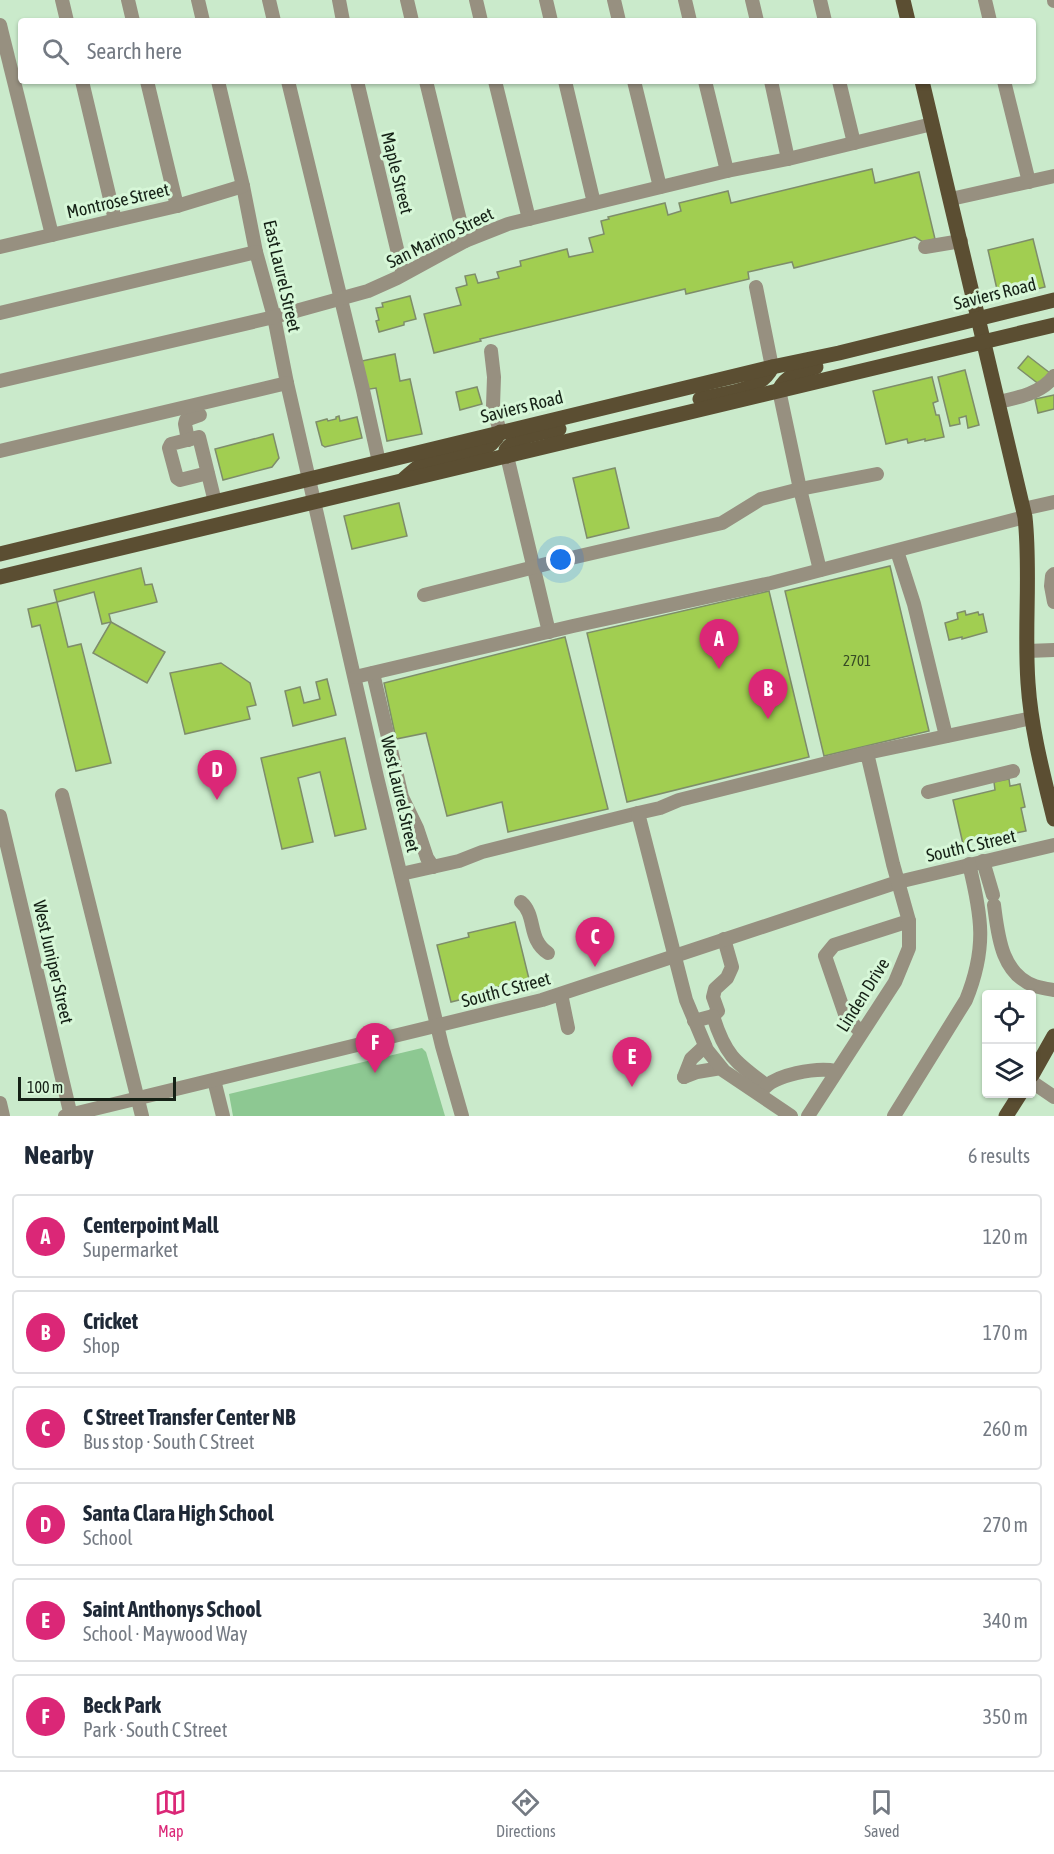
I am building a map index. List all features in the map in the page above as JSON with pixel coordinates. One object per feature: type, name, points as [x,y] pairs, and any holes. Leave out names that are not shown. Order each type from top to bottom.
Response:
[{"type":"main road","points":[[903,0],[907,18]]},
{"type":"main road","points":[[923,84],[1024,513],[1028,546],[1027,651],[1032,718],[1054,819]]},
{"type":"main road","name":"Saviers Road","points":[[0,554],[1054,300]]},
{"type":"main road","points":[[0,577],[1054,325]]},
{"type":"main road","points":[[779,390],[785,380],[800,371],[839,362],[860,348]]},
{"type":"main road","points":[[661,419],[687,402],[750,387],[768,376],[772,367]]},
{"type":"main road","points":[[507,456],[506,450],[510,444],[518,440],[664,404],[683,389]]},
{"type":"main road","points":[[402,481],[423,464],[489,447],[500,432]]},
{"type":"main road","points":[[1036,1068],[1054,1036]]},
{"type":"main road","points":[[1006,1116],[1017,1098]]},
{"type":"street","points":[[62,0],[66,18]]},
{"type":"street","points":[[128,0],[132,18]]},
{"type":"street","points":[[198,0],[202,18]]},
{"type":"street","points":[[269,0],[273,18]]},
{"type":"street","points":[[339,0],[342,18]]},
{"type":"street","points":[[407,0],[411,18]]},
{"type":"street","points":[[476,0],[480,18]]},
{"type":"street","points":[[546,0],[549,18]]},
{"type":"street","points":[[614,0],[618,18]]},
{"type":"street","points":[[684,0],[689,18]]},
{"type":"street","points":[[752,0],[756,18]]},
{"type":"street","points":[[820,0],[824,18]]},
{"type":"street","points":[[985,0],[989,18]]},
{"type":"street","points":[[0,25],[52,235]]},
{"type":"street","points":[[83,84],[115,220]]},
{"type":"street","points":[[148,84],[177,206]]},
{"type":"street","name":"East Laurel Street","points":[[219,84],[310,479]]},
{"type":"street","points":[[289,84],[379,462]]},
{"type":"street","name":"Maple Street","points":[[358,84],[403,274]]},
{"type":"street","points":[[427,84],[465,241]]},
{"type":"street","points":[[496,84],[529,219]]},
{"type":"street","points":[[566,84],[594,203]]},
{"type":"street","points":[[635,84],[660,187]]},
{"type":"street","points":[[706,84],[727,171]]},
{"type":"street","points":[[772,84],[788,159]]},
{"type":"street","points":[[840,84],[854,143]]},
{"type":"street","points":[[1005,84],[1029,182]]},
{"type":"street","name":"San Marino Street","points":[[0,381],[274,317],[368,291],[492,229],[727,171],[788,159],[932,124]]},
{"type":"street","points":[[951,199],[1054,176]]},
{"type":"street","name":"Montrose Street","points":[[0,247],[177,206],[243,186]]},
{"type":"street","points":[[925,248],[961,241]]},
{"type":"street","points":[[0,313],[256,252]]},
{"type":"street","points":[[756,287],[772,367]]},
{"type":"street","points":[[490,351],[494,376],[494,406],[500,432]]},
{"type":"street","points":[[998,402],[1017,398],[1041,388],[1054,376]]},
{"type":"street","points":[[0,451],[287,383]]},
{"type":"street","points":[[779,390],[820,570]]},
{"type":"street","points":[[189,440],[186,420],[200,415]]},
{"type":"street","points":[[208,473],[180,480],[177,478],[169,448],[171,444],[199,437],[208,473],[214,502]]},
{"type":"street","points":[[507,456],[549,632]]},
{"type":"street","points":[[424,595],[722,523],[761,499],[877,474]]},
{"type":"street","name":"West Laurel Street","points":[[310,479],[400,874],[437,1026],[462,1116]]},
{"type":"street","points":[[355,677],[820,570],[897,550],[1054,502]]},
{"type":"street","points":[[897,550],[914,604],[946,736]]},
{"type":"street","points":[[1053,575],[1051,586],[1054,602]]},
{"type":"street","points":[[1027,651],[1054,650]]},
{"type":"street","points":[[373,673],[402,796],[417,828],[426,858],[433,867]]},
{"type":"street","points":[[400,874],[459,861],[482,852],[867,753],[1032,718]]},
{"type":"street","name":"Linden Drive","points":[[808,1116],[895,981],[909,948],[909,921],[867,753]]},
{"type":"street","points":[[928,792],[1012,771]]},
{"type":"street","points":[[62,795],[142,1116]]},
{"type":"street","points":[[638,813],[674,956],[694,1021],[705,1046],[721,1068],[763,1090]]},
{"type":"street","name":"West Juniper Street","points":[[0,816],[5,859],[69,1115]]},
{"type":"street","name":"South C Street","points":[[69,1115],[561,994],[898,882],[1054,845]]},
{"type":"street","points":[[976,862],[993,900],[999,942],[1007,962],[1020,978],[1035,986],[1054,990]]},
{"type":"street","points":[[894,1116],[966,1000],[974,982],[981,947],[976,862]]},
{"type":"street","points":[[521,902],[527,909],[535,940],[548,953]]},
{"type":"street","points":[[861,1032],[846,1017],[825,956],[834,945],[909,921]]},
{"type":"street","points":[[694,1021],[713,1016],[718,1011],[713,996],[715,989],[727,978],[732,967],[724,939]]},
{"type":"street","points":[[561,994],[568,1028]]},
{"type":"street","points":[[713,1016],[728,1053],[790,1116]]},
{"type":"street","points":[[705,1046],[690,1059],[684,1077],[721,1068]]},
{"type":"street","points":[[763,1090],[782,1077],[825,1069],[836,1071]]},
{"type":"street","points":[[214,1080],[223,1116]]},
{"type":"street","points":[[1036,1085],[1054,1097]]},
{"type":"street","points":[[0,1103],[3,1116]]},
{"type":"green space","points":[[422,1048],[426,1052],[445,1116],[233,1116],[229,1094]]},
{"type":"building","points":[[872,169],[875,183],[919,172],[935,239],[923,242],[915,237],[794,268],[792,262],[748,272],[749,279],[686,294],[685,289],[480,339],[481,341],[434,353],[424,314],[461,305],[456,288],[467,285],[465,276],[475,274],[478,283],[499,278],[497,272],[521,266],[520,261],[567,249],[569,257],[593,252],[589,238],[604,234],[601,221],[609,219],[608,217],[665,203],[668,215],[681,211],[679,203],[728,191],[731,203]]},
{"type":"building","points":[[1033,239],[1045,287],[999,298],[988,250]]},
{"type":"building","points":[[410,296],[416,319],[379,332],[376,308],[383,307],[382,303]]},
{"type":"building","points":[[395,354],[400,381],[410,379],[422,434],[387,441],[376,388],[363,390],[357,362]]},
{"type":"building","points":[[1028,356],[1050,373],[1040,385],[1018,368]]},
{"type":"building","points":[[965,370],[979,425],[968,428],[966,416],[959,418],[960,424],[950,426],[938,377]]},
{"type":"building","points":[[932,377],[938,401],[933,403],[936,415],[939,415],[944,437],[908,443],[907,439],[886,444],[873,391]]},
{"type":"building","points":[[477,387],[482,404],[460,410],[456,392]]},
{"type":"building","points":[[1054,395],[1054,409],[1038,413],[1035,399]]},
{"type":"building","points":[[339,416],[340,421],[357,417],[362,438],[325,447],[322,445],[316,422],[336,419]]},
{"type":"building","points":[[273,434],[279,458],[272,467],[223,480],[215,449]]},
{"type":"building","points":[[615,468],[629,528],[587,538],[573,478]]},
{"type":"building","points":[[399,503],[407,536],[352,549],[344,516]]},
{"type":"building","points":[[890,566],[929,731],[824,756],[785,591]]},
{"type":"building","points":[[141,568],[145,585],[152,584],[157,602],[109,614],[111,622],[102,624],[94,592],[57,602],[54,590]]},
{"type":"building","points":[[769,591],[809,757],[627,802],[587,633]]},
{"type":"building","points":[[57,602],[68,647],[81,644],[111,763],[76,771],[40,625],[32,627],[28,609]]},
{"type":"building","points":[[965,611],[966,615],[978,612],[979,615],[983,614],[987,632],[949,640],[945,623],[958,619],[957,613]]},
{"type":"building","points":[[111,622],[165,652],[147,683],[93,653]]},
{"type":"building","points":[[565,637],[608,809],[508,832],[502,802],[447,816],[426,733],[396,739],[384,683]]},
{"type":"building","points":[[221,663],[250,683],[256,705],[247,707],[250,719],[185,734],[170,673]]},
{"type":"building","points":[[327,679],[336,715],[293,726],[285,691],[300,687],[304,703],[320,699],[316,682]]},
{"type":"building","points":[[345,738],[366,829],[335,836],[320,772],[298,778],[313,842],[282,849],[261,758]]},
{"type":"building","points":[[1009,779],[1010,786],[1020,784],[1025,807],[1021,808],[1026,831],[963,844],[953,800],[995,790],[994,782]]},
{"type":"building","points":[[515,922],[529,979],[498,987],[499,990],[451,1002],[437,945],[469,937],[468,933]]},
{"type":"place","name":"Centerpoint Mall","points":[[719,669]]},
{"type":"place","name":"Cricket","points":[[768,719]]},
{"type":"place","name":"Santa Clara High School","points":[[217,800]]},
{"type":"place","name":"C Street Transfer Center NB","points":[[595,967]]},
{"type":"place","name":"Beck Park","points":[[375,1073]]},
{"type":"place","name":"Saint Anthonys School","points":[[632,1087]]}]
